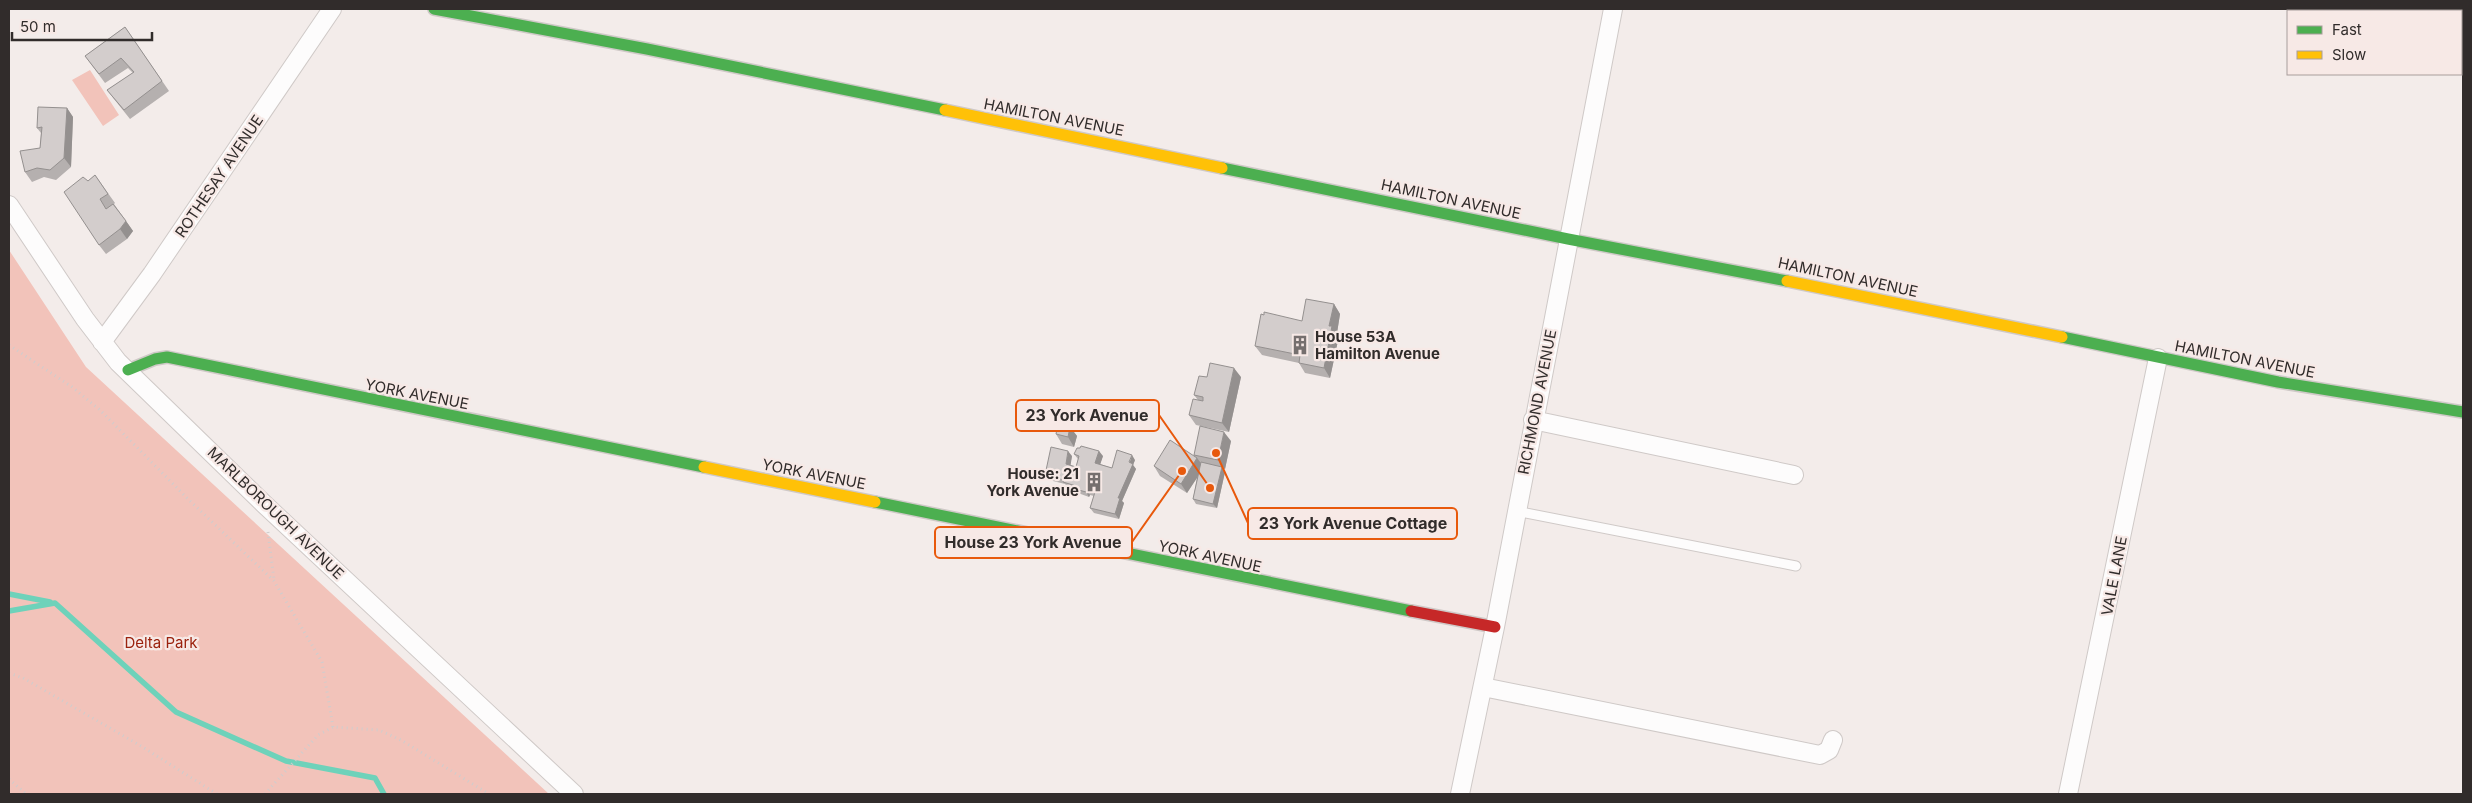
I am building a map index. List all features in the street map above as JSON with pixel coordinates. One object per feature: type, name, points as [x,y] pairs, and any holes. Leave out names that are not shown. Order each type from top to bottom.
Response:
[{"type":"street","name":"ROTHESAY AVENUE","points":[[102,342],[152,274],[332,9]]},
{"type":"street","name":"HAMILTON AVENUE","points":[[434,9],[647,49],[1568,239],[1712,264],[2158,358],[2375,400],[2463,412]]},
{"type":"street","name":"RICHMOND AVENUE","points":[[1460,794],[1495,627],[1613,9]]},
{"type":"street","name":"MARLBOROUGH AVENUE","points":[[9,205],[102,342],[118,362],[264,504],[574,794]]},
{"type":"street","name":"YORK AVENUE","points":[[128,370],[155,359],[167,357],[1323,594],[1495,627]]},
{"type":"street","name":"VALE LANE","points":[[2068,794],[2158,358]]},
{"type":"street","points":[[1533,420],[1794,475]]},
{"type":"street","points":[[1483,687],[1820,754],[1829,750],[1833,740]]},
{"type":"lane","points":[[1516,511],[1796,566]]},
{"type":"path","points":[[9,345],[72,386],[100,410],[188,499],[274,581],[322,662],[333,727]]},
{"type":"path","points":[[264,504],[274,581]]},
{"type":"path","points":[[9,674],[23,678],[141,746],[217,794]]},
{"type":"path","points":[[265,794],[318,735],[333,727],[379,730],[401,740],[489,794]]},
{"type":"path","points":[[9,779],[26,794]]},
{"type":"green space","points":[[90,70],[119,115],[103,126],[72,80]]},
{"type":"green space","name":"Delta Park","points":[[9,250],[86,367],[549,794],[9,794]]},
{"type":"building","points":[[125,27],[162,81],[124,110],[107,90],[134,72],[121,58],[99,74],[85,56]]},
{"type":"building","points":[[38,107],[67,108],[64,158],[50,170],[37,168],[25,172],[20,151],[40,148],[42,127],[37,128]]},
{"type":"building","points":[[95,175],[108,194],[100,199],[106,209],[113,204],[126,221],[120,229],[99,245],[64,192],[83,177],[88,181]]},
{"type":"building","name":"House 53A Hamilton Avenue","points":[[1306,299],[1334,304],[1329,326],[1332,326],[1324,368],[1299,363],[1300,355],[1255,346],[1261,314],[1264,315],[1264,312],[1302,321]]},
{"type":"building","points":[[1210,363],[1234,368],[1222,423],[1189,415],[1193,399],[1203,401],[1203,397],[1194,395],[1199,376],[1207,377]]},
{"type":"building","points":[[1058,424],[1070,427],[1068,437],[1056,434]]},
{"type":"building","points":[[1200,426],[1224,432],[1218,460],[1194,455]]},
{"type":"building","points":[[1170,440],[1197,458],[1181,484],[1154,466]]},
{"type":"building","name":"House: 21 York Avenue","points":[[1081,446],[1099,451],[1095,463],[1112,468],[1117,450],[1132,455],[1129,462],[1133,464],[1118,498],[1120,498],[1115,514],[1090,508],[1095,492],[1075,489],[1076,486],[1063,482],[1064,480],[1045,475],[1051,447],[1068,451],[1066,464],[1076,467],[1079,456],[1074,454],[1077,448]]},
{"type":"building","points":[[1201,462],[1222,467],[1213,504],[1193,499]]},
{"type":"waterway","points":[[9,594],[50,602]]},
{"type":"waterway","points":[[9,611],[55,603],[176,712],[286,761],[375,778],[384,794]]},
{"type":"traffic: fast","points":[[434,9],[647,49],[945,110]]},
{"type":"traffic: fast","points":[[1222,168],[1568,239],[1787,281]]},
{"type":"traffic: fast","points":[[2062,337],[2278,382],[2463,412]]},
{"type":"traffic: fast","points":[[128,370],[155,359],[167,357],[704,467]]},
{"type":"traffic: fast","points":[[875,502],[1411,611]]},
{"type":"traffic: slow","points":[[945,110],[1222,168]]},
{"type":"traffic: slow","points":[[1787,281],[2062,337]]},
{"type":"traffic: slow","points":[[704,467],[875,502]]},
{"type":"traffic: jam","points":[[1411,611],[1495,627]]},
{"type":"place","name":"House 53A Hamilton Avenue","points":[[1300,345]]},
{"type":"place","name":"23 York Avenue Cottage","points":[[1216,453]]},
{"type":"place","name":"House 23 York Avenue","points":[[1182,471]]},
{"type":"place","name":"House: 21 York Avenue","points":[[1094,482]]},
{"type":"place","name":"23 York Avenue","points":[[1210,488]]}]
